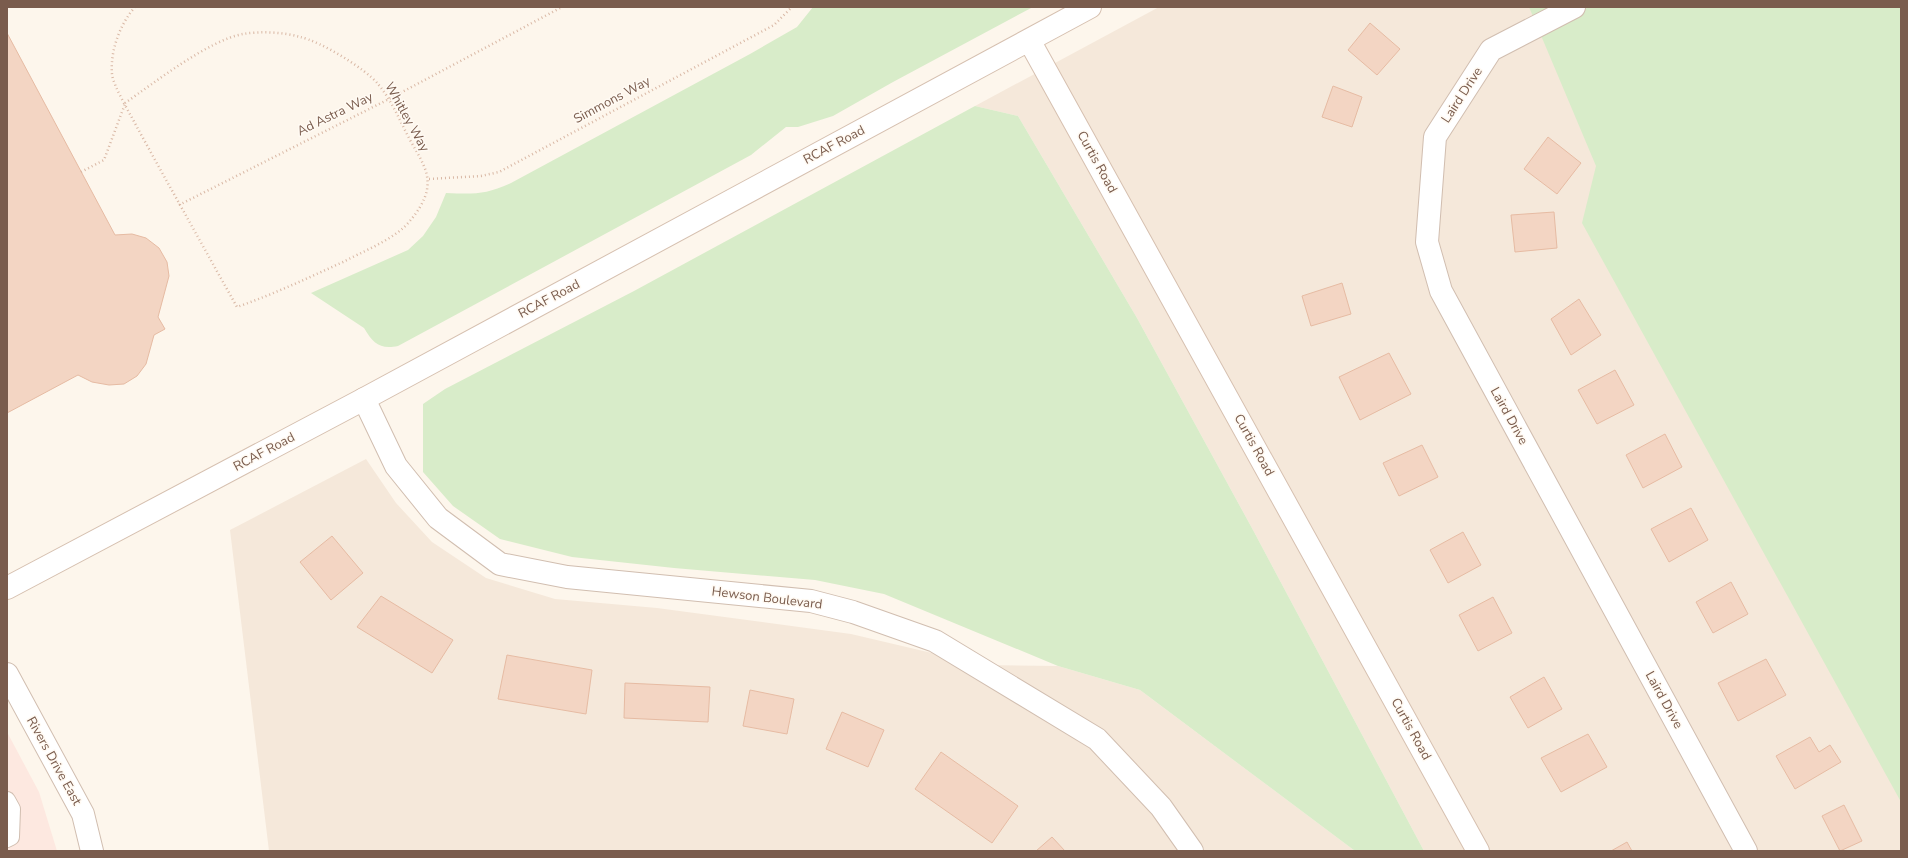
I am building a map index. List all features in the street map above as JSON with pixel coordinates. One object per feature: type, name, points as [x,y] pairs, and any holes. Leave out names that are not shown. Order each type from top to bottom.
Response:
[{"type":"street","name":"RCAF Road","points":[[7,588],[364,399],[1090,7]]},
{"type":"street","name":"Laird Drive","points":[[1574,7],[1491,50],[1435,137],[1427,242],[1441,291],[1746,851]]},
{"type":"street","name":"Curtis Road","points":[[1029,40],[1478,851]]},
{"type":"street","name":"Hewson Boulevard","points":[[364,399],[396,466],[438,518],[500,564],[567,577],[811,601],[853,612],[935,641],[1097,739],[1161,807],[1192,851]]},
{"type":"street","name":"Rivers Drive East","points":[[7,674],[83,814],[92,851]]},
{"type":"lane","points":[[7,800],[12,809],[11,837],[7,839]]},
{"type":"path","points":[[135,7],[130,13],[117,38],[112,56],[112,76],[179,205],[237,307],[276,294],[373,247],[402,229],[420,208],[426,193],[429,179]]},
{"type":"path","name":"Ad Astra Way","points":[[179,205],[389,99],[562,7]]},
{"type":"path","name":"Simmons Way","points":[[429,179],[481,176],[499,172],[518,164],[594,121],[774,25],[792,7]]},
{"type":"path","name":"Whitley Way","points":[[125,103],[181,64],[217,43],[242,34],[271,33],[301,37],[330,50],[369,74],[389,99],[429,179]]},
{"type":"path","points":[[81,172],[104,160],[125,103]]},
{"type":"shaded area","points":[[1159,7],[1901,7],[1901,851],[1424,851],[1253,530],[1137,318],[1018,116],[975,106]]},
{"type":"shaded area","points":[[366,459],[396,503],[432,542],[486,578],[555,599],[657,608],[851,634],[983,665],[1058,666],[1140,690],[1355,851],[269,851],[230,530]]},
{"type":"shaded area","points":[[7,732],[39,792],[57,851],[7,851]]},
{"type":"green space","points":[[813,7],[1033,7],[833,116],[798,127],[786,127],[751,155],[398,346],[386,347],[378,344],[371,338],[364,328],[311,293],[408,250],[423,236],[436,217],[446,193],[464,194],[486,192],[511,183],[797,27]]},
{"type":"green space","points":[[1529,7],[1901,7],[1901,802],[1582,223],[1596,166]]},
{"type":"green space","points":[[975,106],[1018,116],[1137,318],[1253,530],[1424,851],[1355,851],[1140,690],[1058,666],[884,594],[815,580],[674,568],[572,557],[500,539],[453,506],[423,472],[423,404],[445,389],[634,291]]},
{"type":"building","points":[[1370,23],[1400,49],[1377,75],[1348,50]]},
{"type":"building","points":[[7,33],[115,235],[132,234],[146,238],[159,248],[167,262],[169,276],[158,317],[165,329],[154,335],[146,364],[137,376],[124,384],[109,385],[92,382],[78,375],[7,413]]},
{"type":"building","points":[[1333,86],[1362,97],[1352,127],[1322,117]]},
{"type":"building","points":[[1548,137],[1581,163],[1557,194],[1524,169]]},
{"type":"building","points":[[1554,212],[1557,248],[1515,252],[1511,215]]},
{"type":"building","points":[[1342,283],[1351,314],[1311,326],[1302,296]]},
{"type":"building","points":[[1579,299],[1601,335],[1571,355],[1551,319]]},
{"type":"building","points":[[1389,353],[1411,394],[1360,420],[1339,377]]},
{"type":"building","points":[[1615,370],[1634,405],[1597,424],[1578,390]]},
{"type":"building","points":[[1665,434],[1682,467],[1643,488],[1626,455]]},
{"type":"building","points":[[1422,445],[1438,477],[1399,496],[1383,463]]},
{"type":"building","points":[[1691,508],[1708,540],[1669,562],[1651,529]]},
{"type":"building","points":[[1463,532],[1481,565],[1448,583],[1430,550]]},
{"type":"building","points":[[332,536],[363,573],[331,600],[300,562]]},
{"type":"building","points":[[1731,582],[1748,614],[1713,633],[1696,602]]},
{"type":"building","points":[[381,596],[453,640],[432,673],[357,627]]},
{"type":"building","points":[[1493,597],[1512,633],[1478,651],[1459,615]]},
{"type":"building","points":[[507,655],[592,670],[586,714],[498,699]]},
{"type":"building","points":[[1766,659],[1786,695],[1738,721],[1718,683]]},
{"type":"building","points":[[1544,677],[1562,709],[1528,728],[1510,697]]},
{"type":"building","points":[[625,683],[710,687],[708,722],[624,718]]},
{"type":"building","points":[[750,690],[794,699],[787,734],[743,726]]},
{"type":"building","points":[[842,712],[884,730],[868,767],[826,749]]},
{"type":"building","points":[[1588,734],[1607,767],[1561,792],[1541,758]]},
{"type":"building","points":[[1810,737],[1819,752],[1830,745],[1841,762],[1795,789],[1776,756]]},
{"type":"building","points":[[941,752],[1018,806],[992,843],[915,789]]},
{"type":"building","points":[[1844,805],[1862,841],[1840,851],[1822,816]]},
{"type":"building","points":[[1052,837],[1065,851],[1036,851]]},
{"type":"building","points":[[1627,842],[1632,851],[1611,851]]}]
